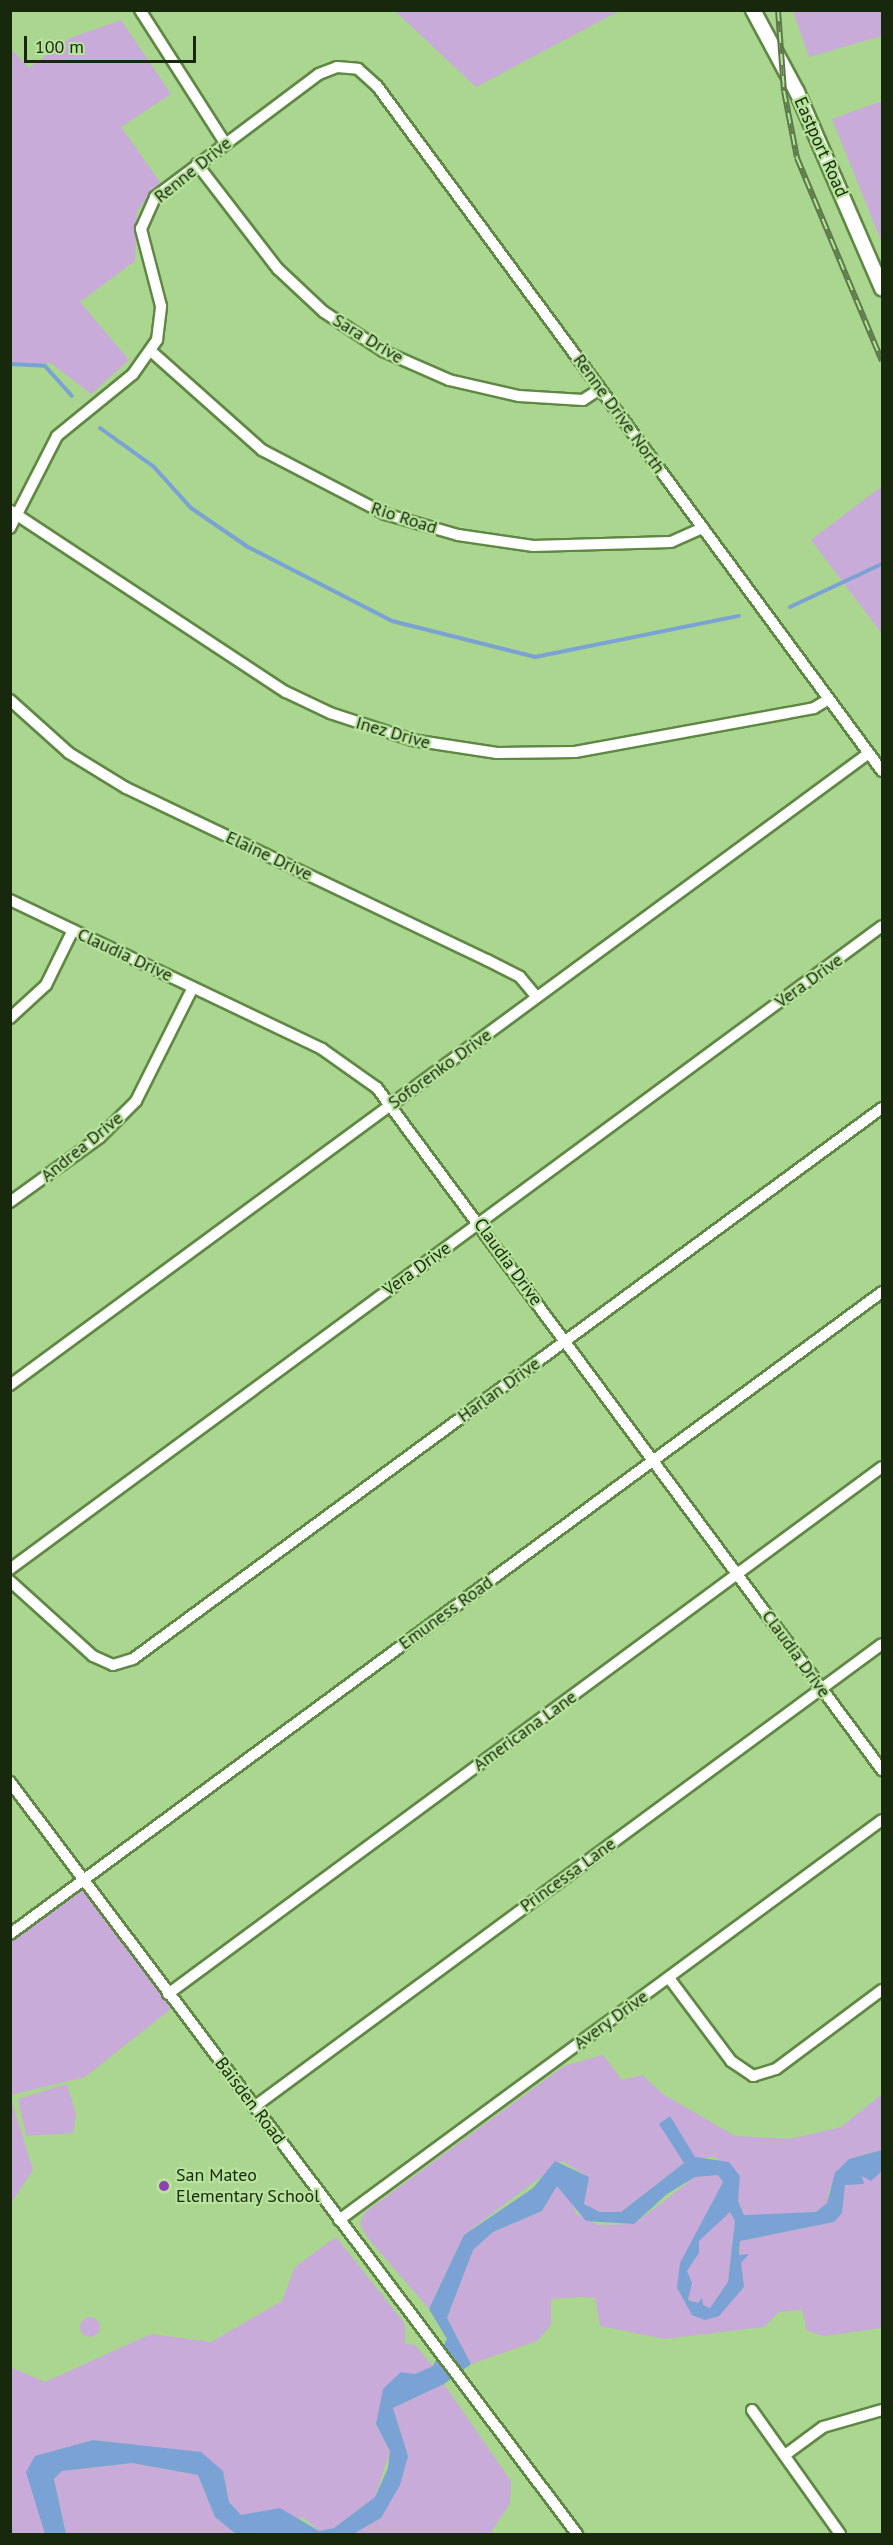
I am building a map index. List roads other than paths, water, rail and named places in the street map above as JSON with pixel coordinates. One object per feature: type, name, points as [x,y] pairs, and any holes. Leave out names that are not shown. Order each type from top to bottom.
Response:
[{"type":"street","points":[[140,10],[225,143]]},
{"type":"street","name":"Eastport Road","points":[[753,10],[797,92],[882,288]]},
{"type":"street","name":"Renne Drive","points":[[10,528],[14,512],[57,436],[133,374],[151,351],[161,306],[141,244],[144,216],[160,192],[319,74],[347,67]]},
{"type":"street","name":"Renne Drive North","points":[[347,67],[377,86],[882,771]]},
{"type":"street","name":"Sara Drive","points":[[197,164],[278,270],[324,312],[383,351],[449,380],[519,396],[583,400],[600,389]]},
{"type":"street","name":"Rio Road","points":[[151,351],[262,450],[385,514],[458,535],[533,546],[671,542],[703,528]]},
{"type":"street","name":"Inez Drive","points":[[14,512],[286,692],[330,713],[412,740],[497,753],[575,752],[814,708],[829,699]]},
{"type":"street","name":"Elaine Drive","points":[[10,700],[69,753],[126,788],[487,960],[520,977],[537,997]]},
{"type":"street","name":"Soforenko Drive","points":[[10,1385],[869,753]]},
{"type":"street","name":"Claudia Drive","points":[[10,900],[193,987],[347,1064],[392,1104],[882,1770]]},
{"type":"street","name":"Vera Drive","points":[[10,1569],[882,927]]},
{"type":"street","points":[[10,1018],[46,986],[73,930]]},
{"type":"street","name":"Andrea Drive","points":[[10,1202],[100,1137],[136,1101],[193,987]]},
{"type":"street","name":"Harlan Drive","points":[[10,1581],[93,1656],[113,1665],[133,1659],[882,1108]]},
{"type":"street","name":"Emuness Road","points":[[10,1934],[882,1292]]},
{"type":"street","name":"Americana Lane","points":[[168,1994],[882,1467]]},
{"type":"street","name":"Princessa Lane","points":[[254,2107],[882,1644]]},
{"type":"street","name":"Baisden Road","points":[[10,1782],[577,2535]]},
{"type":"street","name":"Avery Drive","points":[[339,2220],[882,1820]]},
{"type":"street","points":[[669,1978],[731,2061],[753,2076],[776,2069],[882,1990]]},
{"type":"street","points":[[752,2410],[840,2535]]},
{"type":"street","points":[[785,2455],[823,2427],[882,2410]]},
{"type":"water","points":[[670,2116],[695,2157],[729,2162],[740,2176],[738,2201],[744,2215],[816,2212],[827,2203],[835,2173],[849,2159],[882,2150],[882,2171],[871,2181],[862,2176],[864,2184],[845,2185],[842,2213],[834,2222],[740,2241],[739,2255],[749,2254],[741,2263],[744,2287],[719,2316],[705,2320],[692,2315],[677,2288],[680,2263],[723,2182],[718,2175],[695,2177],[667,2194],[634,2224],[586,2221],[557,2186],[542,2211],[493,2232],[473,2250],[447,2318],[471,2364],[444,2384],[393,2408],[408,2456],[400,2485],[381,2518],[353,2534],[236,2534],[215,2517],[198,2475],[132,2463],[62,2471],[54,2479],[66,2534],[45,2534],[26,2472],[35,2456],[93,2440],[201,2452],[223,2471],[229,2502],[241,2515],[280,2508],[319,2531],[334,2528],[375,2497],[388,2468],[390,2451],[376,2424],[383,2389],[401,2372],[415,2374],[433,2366],[447,2339],[429,2309],[464,2235],[533,2188],[555,2161],[589,2177],[584,2204],[600,2212],[621,2212],[684,2163],[659,2124]],"holes":[[[730,2212],[735,2221],[728,2282],[710,2308],[703,2305],[702,2298],[698,2303],[688,2300],[692,2283],[687,2271],[699,2253],[699,2241]]]},
{"type":"waterway","points":[[10,364],[45,366],[72,396]]},
{"type":"waterway","points":[[100,428],[154,467],[191,508],[248,547],[392,621],[535,657],[739,616]]},
{"type":"waterway","points":[[790,607],[882,564]]},
{"type":"railway","points":[[778,10],[784,91],[797,158],[882,361]]},
{"type":"place","name":"San Mateo Elementary School","points":[[164,2186]]}]
